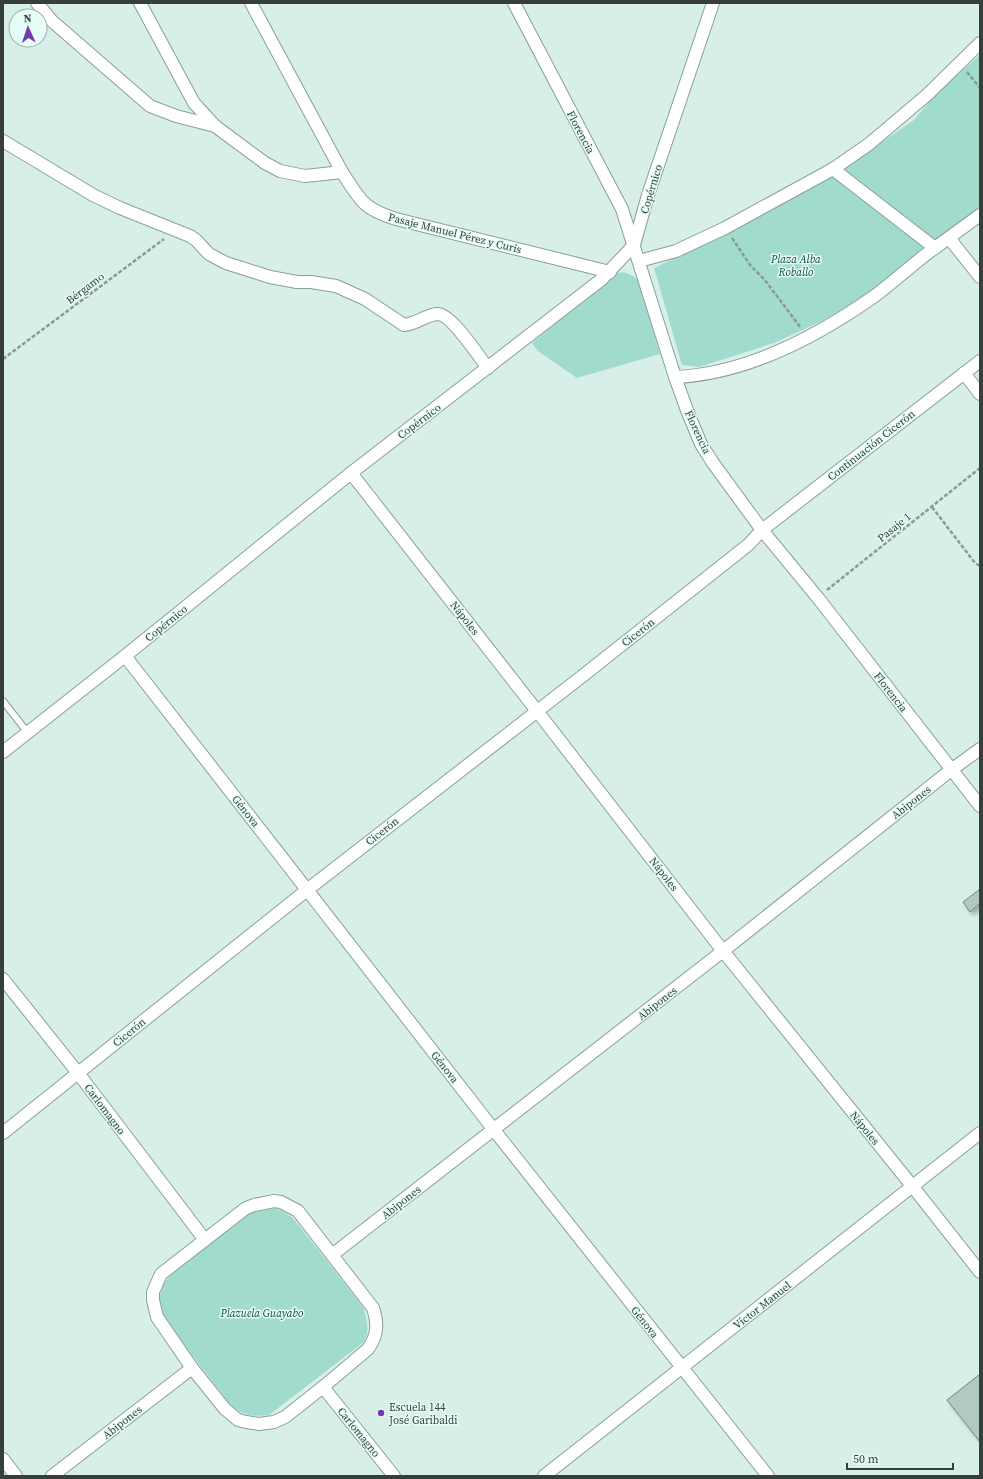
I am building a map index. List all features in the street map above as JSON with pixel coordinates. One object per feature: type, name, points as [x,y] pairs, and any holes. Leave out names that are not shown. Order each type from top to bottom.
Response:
[{"type":"street","points":[[37,3],[52,21],[150,106],[176,116],[215,126]]},
{"type":"street","points":[[140,3],[194,103],[215,126],[265,163],[280,171],[305,176],[342,172]]},
{"type":"street","name":"Pasaje Manuel Pérez y Curis","points":[[251,3],[342,172],[359,199],[367,207],[380,214],[610,272]]},
{"type":"street","name":"Florencia","points":[[514,3],[622,209],[688,413],[701,444],[762,530],[818,598],[980,806]]},
{"type":"street","name":"Copérnico","points":[[3,752],[125,656],[351,473],[610,272],[634,245],[648,195],[713,3]]},
{"type":"street","points":[[639,261],[676,251],[725,228],[833,169],[870,144],[928,94],[980,43]]},
{"type":"street","points":[[3,141],[93,195],[196,240],[209,254],[226,263],[283,280],[336,286],[365,299],[404,325],[415,323],[436,314],[442,315],[457,328],[488,368]]},
{"type":"street","points":[[833,169],[935,248]]},
{"type":"street","points":[[676,376],[695,376],[731,368],[775,352],[807,336],[850,312],[877,294],[935,248],[980,215]]},
{"type":"street","points":[[949,238],[980,277]]},
{"type":"street","name":"Continuación Cicerón","points":[[762,530],[980,361]]},
{"type":"street","points":[[964,373],[980,394]]},
{"type":"street","name":"Nápoles","points":[[351,473],[538,711],[723,951],[980,1272]]},
{"type":"street","name":"Cicerón","points":[[3,1133],[307,890],[538,711],[742,550],[756,538],[762,530]]},
{"type":"street","name":"Génova","points":[[125,656],[494,1130],[768,1476]]},
{"type":"street","name":"Abipones","points":[[332,1255],[723,951],[951,770],[980,749]]},
{"type":"street","name":"Carlomagno","points":[[3,979],[78,1073],[205,1240]]},
{"type":"street","name":"Víctor Manuel","points":[[544,1476],[980,1133]]},
{"type":"street","points":[[274,1201],[281,1202],[298,1211],[373,1308],[377,1330],[374,1341],[323,1387],[285,1417],[274,1422],[264,1424],[253,1424],[238,1420],[225,1409],[192,1368],[157,1317],[154,1308],[153,1294],[161,1274],[205,1240],[246,1208],[254,1205],[274,1201]]},
{"type":"street","name":"Abipones","points":[[52,1476],[192,1368]]},
{"type":"street","name":"Carlomagno","points":[[323,1387],[394,1476]]},
{"type":"street","points":[[3,1459],[16,1476]]},
{"type":"lane","points":[[3,701],[28,733]]},
{"type":"path","points":[[959,62],[980,88]]},
{"type":"path","points":[[725,228],[750,265],[764,279],[807,336]]},
{"type":"path","name":"Bérgamo","points":[[3,359],[176,230]]},
{"type":"path","name":"Pasaje 1","points":[[818,598],[980,468]]},
{"type":"path","points":[[932,506],[975,563],[980,566]]},
{"type":"green space","name":"Plaza Alba Roballo","points":[[980,55],[980,207],[866,295],[822,321],[774,343],[699,367],[682,365],[654,268],[713,240],[827,180],[914,120],[938,91]]},
{"type":"green space","points":[[624,272],[633,276],[639,281],[660,354],[577,378],[538,351],[532,343],[613,274]]},
{"type":"green space","name":"Plazuela Guayabo","points":[[273,1207],[293,1218],[363,1307],[367,1320],[367,1333],[364,1342],[269,1415],[253,1416],[239,1411],[230,1404],[161,1315],[160,1298],[161,1290],[168,1278],[222,1232],[252,1212],[259,1209]]},
{"type":"building","points":[[980,889],[980,903],[970,912],[963,902]]},
{"type":"building","points":[[980,1374],[980,1442],[947,1400]]},
{"type":"place","name":"Escuela 144 José Garibaldi","points":[[381,1413]]}]
